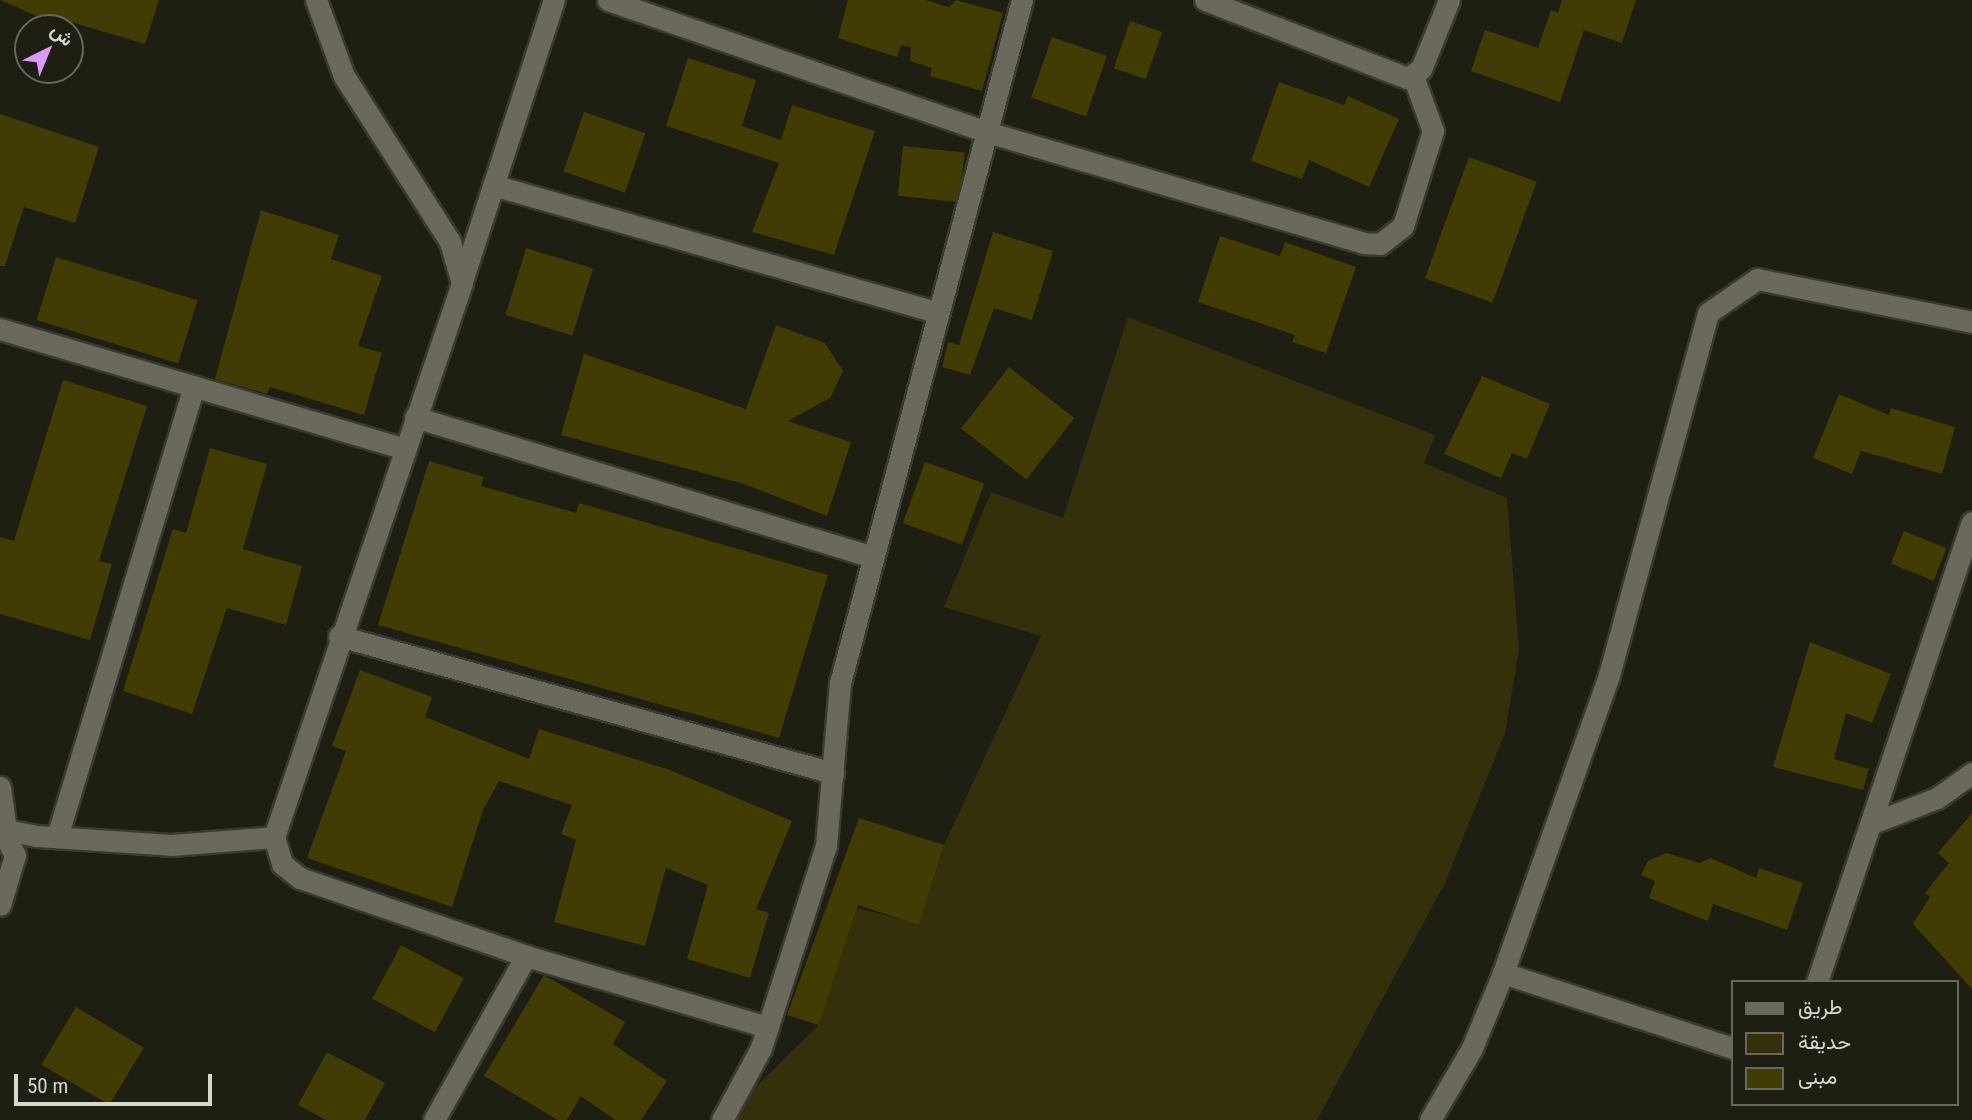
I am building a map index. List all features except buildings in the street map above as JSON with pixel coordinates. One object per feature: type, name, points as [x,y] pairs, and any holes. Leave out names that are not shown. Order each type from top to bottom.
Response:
[{"type":"street","points":[[316,0],[344,76],[450,242],[462,283]]},
{"type":"street","points":[[554,0],[462,283],[339,636],[274,837],[282,864],[300,878],[526,956],[768,1027]]},
{"type":"street","points":[[608,0],[987,132],[1380,244],[1403,226],[1433,131],[1413,76],[1449,0]]},
{"type":"street","points":[[722,1120],[768,1027],[826,846],[840,683],[1022,0]]},
{"type":"street","points":[[1205,0],[1390,76],[1413,76]]},
{"type":"street","points":[[493,185],[938,313]]},
{"type":"street","points":[[1437,1117],[1503,973],[1609,675],[1708,313],[1757,279],[1972,322]]},
{"type":"street","points":[[0,329],[403,448]]},
{"type":"street","points":[[57,837],[194,386]]},
{"type":"street","points":[[415,417],[873,557]]},
{"type":"street","points":[[1818,980],[1972,522]]},
{"type":"street","points":[[339,636],[833,772]]},
{"type":"street","points":[[1870,824],[1968,782]]},
{"type":"street","points":[[0,787],[3,828],[15,855],[0,905]]},
{"type":"street","points":[[3,828],[57,837],[171,845],[274,837]]},
{"type":"street","points":[[434,1120],[526,956]]},
{"type":"street","points":[[1503,973],[1730,1047]]},
{"type":"green space","points":[[1128,317],[1435,435],[1424,463],[1507,498],[1519,650],[1505,733],[1445,883],[1317,1120],[722,1120],[819,1025],[857,908],[919,924],[944,845],[1041,636],[944,607],[991,492],[1063,518]]}]
